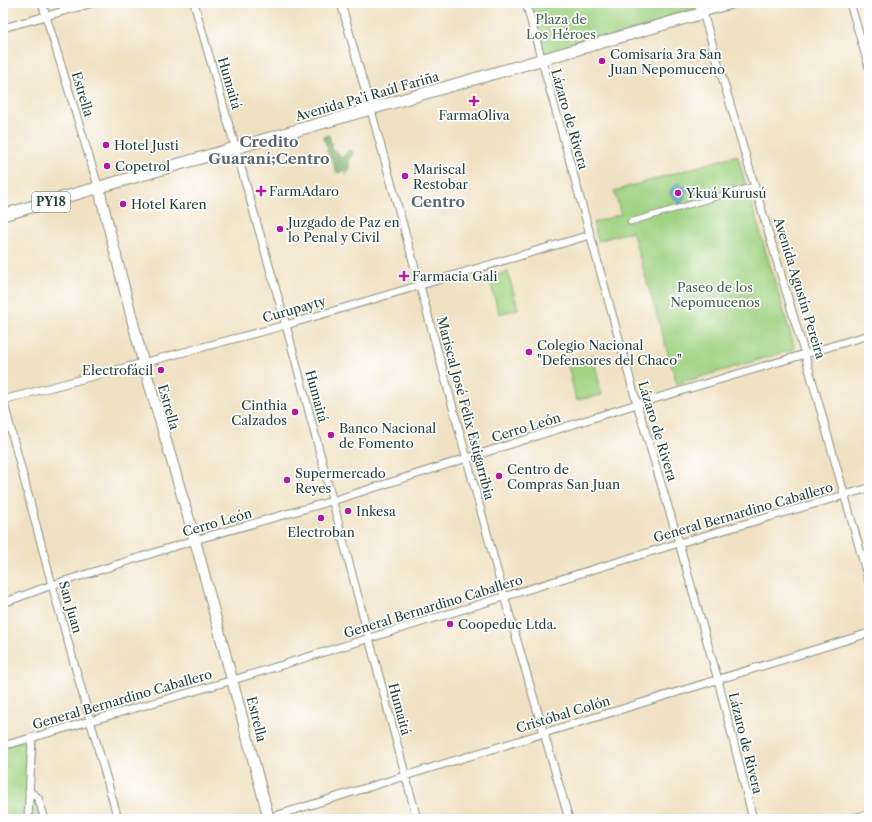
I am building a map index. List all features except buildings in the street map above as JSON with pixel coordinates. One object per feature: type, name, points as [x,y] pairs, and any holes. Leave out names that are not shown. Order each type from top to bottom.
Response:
[{"type":"highway","name":"Avenida Pa'i Raúl Fariña","points":[[3,215],[99,189],[372,110],[702,8]]},
{"type":"main road","name":"Estrella","points":[[99,189],[143,362],[195,540],[233,680],[267,819]]},
{"type":"street","name":"Estrella","points":[[42,3],[99,189]]},
{"type":"street","points":[[3,28],[93,3]]},
{"type":"street","name":"Humaitá","points":[[194,3],[237,149],[286,325],[417,819]]},
{"type":"street","name":"Mariscal José Felix Estigarribia","points":[[341,3],[372,110],[504,596],[545,732],[569,819]]},
{"type":"street","name":"Lázaro de Rivera","points":[[526,3],[637,404],[718,680],[753,819]]},
{"type":"street","name":"Avenida Pa'i Raúl Fariña","points":[[702,8],[739,3]]},
{"type":"street","points":[[850,3],[869,67]]},
{"type":"street","name":"Avenida Agustín Pereira","points":[[702,8],[805,355],[869,582]]},
{"type":"street","points":[[630,222],[754,186]]},
{"type":"street","name":"Curupayty","points":[[3,400],[286,325],[590,235]]},
{"type":"street","name":"Cerro León","points":[[3,602],[195,540],[332,501],[637,404],[869,335]]},
{"type":"street","name":"San Juan","points":[[3,400],[52,585],[118,819]]},
{"type":"street","name":"General Bernardino Caballero","points":[[3,746],[233,680],[679,543],[869,488]]},
{"type":"street","name":"Cristóbal Colón","points":[[267,819],[869,633]]},
{"type":"street","points":[[28,819],[32,737]]},
{"type":"street","points":[[29,791],[38,798],[45,819]]},
{"type":"street","points":[[850,819],[869,814]]},
{"type":"green space","name":"Plaza de Los Héroes","points":[[527,3],[699,3],[701,11],[542,58]]},
{"type":"green space","points":[[329,135],[333,151],[338,152],[340,157],[343,157],[349,150],[352,151],[353,156],[349,159],[350,168],[346,175],[346,169],[339,173],[336,172],[333,162],[326,151],[328,149],[323,137]]},
{"type":"green space","name":"Paseo de los Nepomucenos","points":[[737,155],[795,349],[677,384],[632,231],[598,241],[593,223],[621,214],[614,191]]},
{"type":"green space","points":[[508,272],[518,309],[499,314],[489,277]]},
{"type":"green space","points":[[593,355],[602,395],[576,400],[567,361]]},
{"type":"green space","points":[[32,737],[29,791],[38,798],[45,819],[3,819],[3,746]]},
{"type":"water","points":[[678,183],[687,189],[682,203],[679,204],[670,194],[671,189]]},
{"type":"place","name":"Comisaría 3ra San Juan Nepomuceno","points":[[602,61]]},
{"type":"place","name":"FarmaOliva","points":[[474,101]]},
{"type":"place","name":"Hotel Justi","points":[[106,145]]},
{"type":"place","name":"Copetrol","points":[[107,166]]},
{"type":"place","name":"Mariscal Restobar","points":[[405,176]]},
{"type":"place","name":"FarmAdaro","points":[[261,191]]},
{"type":"place","name":"Ykuá Kurusú","points":[[678,193]]},
{"type":"place","name":"Hotel Karen","points":[[123,204]]},
{"type":"place","name":"Juzgado de Paz en lo Penal y Civil","points":[[280,229]]},
{"type":"place","name":"Farmacia Gali","points":[[404,276]]},
{"type":"place","name":"Colegio Nacional \"Defensores del Chaco\"","points":[[529,352]]},
{"type":"place","name":"Electrofácil","points":[[161,370]]},
{"type":"place","name":"Cinthia Calzados","points":[[295,412]]},
{"type":"place","name":"Banco Nacional de Fomento","points":[[331,435]]},
{"type":"place","name":"Centro de Compras San Juan","points":[[499,476]]},
{"type":"place","name":"Supermercado Reyes","points":[[287,480]]},
{"type":"place","name":"Inkesa","points":[[348,511]]},
{"type":"place","name":"Electroban","points":[[321,518]]},
{"type":"place","name":"Coopeduc Ltda.","points":[[450,624]]},
{"type":"district","name":"Credito Guaraní;Centro","points":[[269,150]]},
{"type":"district","name":"Centro","points":[[438,202]]}]
